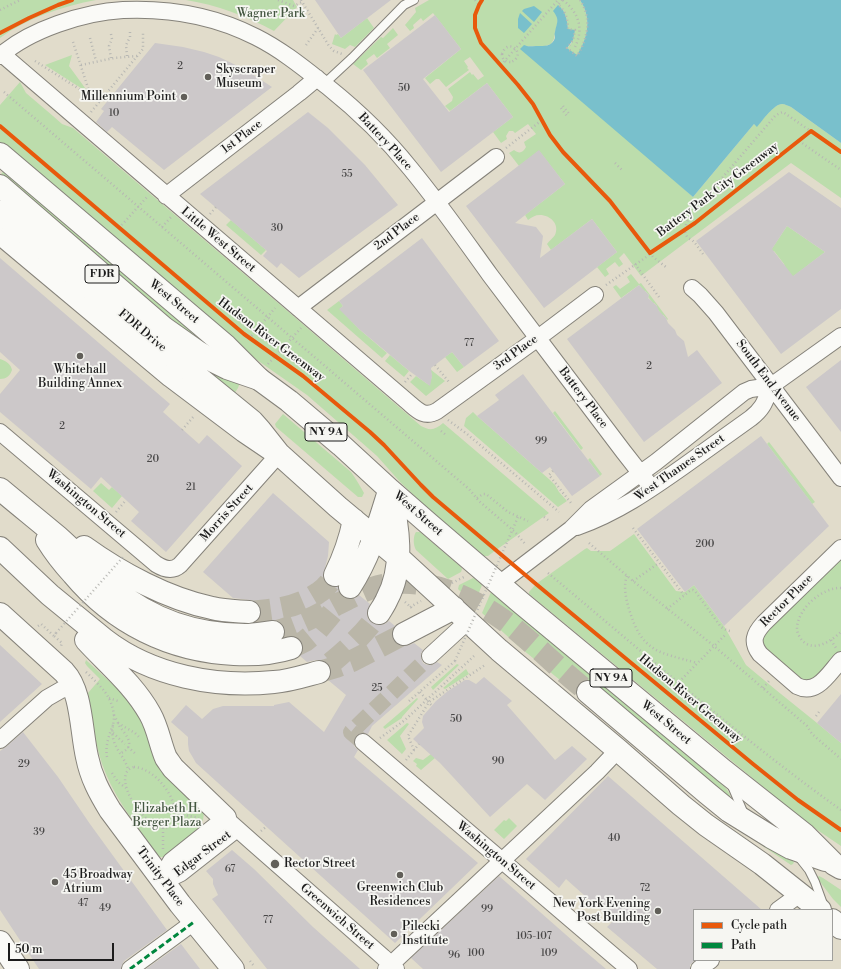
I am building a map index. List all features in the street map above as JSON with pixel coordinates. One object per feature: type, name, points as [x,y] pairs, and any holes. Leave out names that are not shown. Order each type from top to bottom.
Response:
[{"type":"main road","name":"West Street","points":[[4,159],[226,346],[263,372],[289,401],[499,584],[724,771],[805,836],[837,866]]},
{"type":"main road","name":"FDR Drive","points":[[0,186],[164,328],[180,340],[215,362],[232,370],[263,372]]},
{"type":"main road","name":"FDR Drive","points":[[0,212],[150,338],[252,421],[279,454]]},
{"type":"main road","points":[[0,233],[171,376],[244,431],[279,454],[398,557],[499,650],[681,805],[706,825],[762,864],[819,909]]},
{"type":"main road","points":[[0,489],[58,537],[115,590],[147,612],[180,626],[208,632],[230,635],[273,632]]},
{"type":"main road","points":[[354,520],[347,549],[342,581],[363,565],[375,538],[390,490]]},
{"type":"main road","points":[[379,613],[387,600],[396,577],[398,557],[395,515],[390,490]]},
{"type":"main road","points":[[40,522],[47,539],[56,554],[83,586],[98,601],[147,633],[166,641],[205,651],[224,654],[263,654],[291,648]]},
{"type":"main road","points":[[58,537],[82,545],[101,559],[126,574],[173,596],[212,608],[249,612]]},
{"type":"main road","points":[[0,548],[50,595],[113,646],[142,662],[178,675],[213,682],[250,684],[275,682],[319,672]]},
{"type":"main road","points":[[50,595],[72,625],[117,670],[145,706],[155,726],[166,758],[173,768],[231,823]]},
{"type":"main road","points":[[0,614],[70,678],[79,678]]},
{"type":"main road","points":[[404,634],[461,614]]},
{"type":"main road","name":"Trinity Place","points":[[79,678],[78,704],[86,752],[96,787],[110,810],[194,922],[240,963]]},
{"type":"main road","points":[[588,692],[729,811],[771,838],[837,866]]},
{"type":"main road","points":[[833,921],[841,928]]},
{"type":"main road","points":[[0,942],[18,969]]},
{"type":"street","name":"Battery Place","points":[[1,55],[24,40],[58,24],[80,17],[112,10],[147,9],[184,13],[222,23],[270,45],[321,81],[382,137],[410,168],[652,488]]},
{"type":"street","name":"Little West Street","points":[[1,55],[417,410],[427,414],[443,416]]},
{"type":"street","name":"1st Place","points":[[166,196],[299,93],[321,81]]},
{"type":"street","name":"2nd Place","points":[[298,308],[499,154]]},
{"type":"street","name":"South End Avenue","points":[[692,288],[705,299],[716,312],[841,478]]},
{"type":"street","name":"3rd Place","points":[[443,416],[538,338],[600,290]]},
{"type":"street","name":"West Thames Street","points":[[571,529],[592,509],[744,392],[751,389],[771,386],[841,336]]},
{"type":"street","name":"West Thames Street","points":[[499,584],[513,564],[571,529],[608,514],[625,505],[652,488],[759,412],[764,405],[771,386]]},
{"type":"street","name":"Washington Street","points":[[0,432],[156,564],[166,569],[174,569]]},
{"type":"street","name":"Morris Street","points":[[174,569],[180,566],[279,454]]},
{"type":"street","name":"Rector Place","points":[[839,655],[822,681],[810,689],[802,688],[797,686],[760,654],[756,649],[755,635],[758,629],[841,548]]},
{"type":"street","points":[[430,656],[461,614]]},
{"type":"street","points":[[0,740],[48,698],[79,678]]},
{"type":"street","name":"Washington Street","points":[[363,742],[629,969]]},
{"type":"street","points":[[391,968],[597,772],[618,750]]},
{"type":"street","name":"Edgar Street","points":[[162,879],[171,861],[231,823]]},
{"type":"street","name":"Greenwich Street","points":[[231,823],[391,968]]},
{"type":"street","points":[[779,909],[800,894]]},
{"type":"street","points":[[130,969],[194,922]]},
{"type":"street","points":[[699,969],[710,961]]},
{"type":"lane","name":"1st Place","points":[[321,81],[352,58],[404,5],[414,0]]},
{"type":"lane","points":[[724,771],[734,788],[744,814],[758,829]]},
{"type":"lane","points":[[792,848],[801,859],[815,882],[826,909]]},
{"type":"path","points":[[0,10],[20,0]]},
{"type":"path","points":[[278,0],[294,6],[302,1],[329,46],[334,51],[352,58]]},
{"type":"path","points":[[475,0],[479,4]]},
{"type":"path","points":[[482,0],[475,15],[475,28],[481,43],[533,104],[550,135],[563,152],[610,201],[650,253],[667,268]]},
{"type":"path","points":[[574,49],[580,34],[579,24],[572,9],[563,0],[558,5],[562,8],[568,29],[575,30],[573,40],[567,48],[577,56],[586,40],[588,27],[586,15],[580,0]]},
{"type":"path","points":[[501,65],[557,1]]},
{"type":"path","points":[[306,45],[318,28]]},
{"type":"path","points":[[127,56],[126,45],[130,37],[130,32]]},
{"type":"path","points":[[94,110],[143,49],[143,32]]},
{"type":"path","points":[[111,34],[112,38],[109,46],[112,58]]},
{"type":"path","points":[[90,38],[96,61]]},
{"type":"path","points":[[73,42],[91,97]]},
{"type":"path","points":[[511,47],[515,49],[518,56],[515,60],[511,62],[505,61],[502,58],[504,50],[511,47]]},
{"type":"path","points":[[80,65],[112,58],[137,56]]},
{"type":"path","points":[[33,60],[100,102]]},
{"type":"path","points":[[4,92],[469,489],[479,501],[515,532],[526,545]]},
{"type":"path","points":[[562,107],[569,116]]},
{"type":"path","points":[[703,254],[689,238],[685,230],[686,222],[775,116],[783,112],[841,152]]},
{"type":"path","points":[[499,154],[542,120]]},
{"type":"path","points":[[798,141],[841,170]]},
{"type":"path","points":[[615,164],[621,170]]},
{"type":"path","points":[[125,233],[117,227],[150,194]]},
{"type":"path","points":[[210,214],[216,207]]},
{"type":"path","points":[[162,227],[174,214]]},
{"type":"path","points":[[600,290],[650,253]]},
{"type":"path","points":[[635,264],[659,297]]},
{"type":"path","points":[[248,338],[279,303]]},
{"type":"path","points":[[263,372],[275,356],[304,325]]},
{"type":"path","points":[[435,365],[449,382]]},
{"type":"path","points":[[405,382],[412,374]]},
{"type":"path","points":[[182,430],[195,416]]},
{"type":"path","points":[[443,416],[467,434],[559,512]]},
{"type":"path","points":[[441,431],[446,435]]},
{"type":"path","points":[[553,471],[549,475],[571,503]]},
{"type":"path","points":[[477,498],[483,494],[486,494],[508,512],[528,521]]},
{"type":"path","points":[[115,513],[126,500]]},
{"type":"path","points":[[409,701],[453,662],[518,517]]},
{"type":"path","points":[[544,517],[548,520]]},
{"type":"path","points":[[633,528],[684,595]]},
{"type":"path","points":[[589,543],[633,581],[714,646],[807,726],[812,734],[841,759]]},
{"type":"path","points":[[497,551],[513,564]]},
{"type":"path","points":[[55,635],[123,557]]},
{"type":"path","points":[[633,581],[659,563]]},
{"type":"path","points":[[548,572],[734,729],[765,754],[841,810]]},
{"type":"path","points":[[452,583],[469,574]]},
{"type":"path","points":[[627,576],[625,586],[628,607],[636,628],[642,638],[652,648],[659,652],[698,663]]},
{"type":"path","points":[[841,588],[827,591],[810,602],[802,613],[797,625],[797,632],[802,641],[813,646],[831,640],[841,632]]},
{"type":"path","points":[[667,609],[684,595],[693,590],[721,626],[730,631]]},
{"type":"path","points":[[402,600],[416,612]]},
{"type":"path","points":[[410,607],[423,600]]},
{"type":"path","points":[[42,625],[55,635],[62,643],[61,646]]},
{"type":"path","points":[[678,682],[726,634]]},
{"type":"path","points":[[831,640],[839,655]]},
{"type":"path","points":[[382,736],[428,701],[474,656]]},
{"type":"path","points":[[414,750],[408,736],[428,701],[485,665]]},
{"type":"path","points":[[79,678],[104,690],[109,698],[114,715],[129,742],[125,751],[121,753]]},
{"type":"path","points":[[763,688],[769,681]]},
{"type":"path","points":[[420,692],[432,706]]},
{"type":"path","points":[[109,698],[122,704]]},
{"type":"path","points":[[816,716],[819,712]]},
{"type":"path","points":[[108,762],[106,748],[114,715]]},
{"type":"path","points":[[113,722],[112,737],[127,764],[128,770],[126,775],[126,788]]},
{"type":"path","points":[[118,723],[135,733],[143,740]]},
{"type":"path","points":[[113,733],[137,755]]},
{"type":"path","points":[[409,757],[419,744]]},
{"type":"path","points":[[110,768],[118,782],[126,788],[141,814],[150,822],[163,828],[168,828],[171,826],[175,819],[175,813],[174,804],[168,792],[160,782],[143,769],[134,767],[128,770]]},
{"type":"path","points":[[151,774],[152,770]]},
{"type":"path","points":[[175,813],[200,818]]},
{"type":"path","points":[[259,833],[267,826]]},
{"type":"path","points":[[163,828],[163,849]]},
{"type":"path","points":[[240,963],[254,966]]},
{"type":"green space","points":[[0,0],[96,0],[58,9],[22,24],[0,38]]},
{"type":"green space","name":"Wagner Park","points":[[186,0],[293,0],[297,7],[274,31],[231,12]]},
{"type":"green space","points":[[429,0],[580,0],[586,14],[587,28],[584,42],[577,56],[567,48],[571,44],[574,35],[568,29],[566,17],[562,8],[556,14],[558,21],[554,39],[551,44],[545,46],[526,46],[693,197],[754,124],[757,126],[775,107],[782,104],[791,107],[841,143],[841,198],[791,163],[641,276],[624,253],[619,258],[623,264],[619,267],[615,262],[606,269],[609,274],[605,277],[597,267],[617,252],[592,219],[551,250],[547,244],[555,235],[556,227],[553,221],[544,215],[537,215],[528,220],[525,215],[565,184],[539,151],[519,166],[509,153],[514,150],[522,152],[526,147],[524,142],[536,134],[528,124],[515,133],[513,131],[509,131],[506,136],[507,139],[501,143],[493,132],[513,117],[487,83],[450,111],[445,106],[452,101],[453,97],[448,89],[470,72],[478,80],[484,76],[470,57],[464,61],[469,70],[446,87],[439,79],[436,79],[430,84],[425,78],[461,49],[433,13],[423,21],[421,18],[413,25],[414,28],[410,31],[405,25],[416,12],[415,8]]},
{"type":"green space","points":[[367,18],[374,28],[355,47],[350,45],[345,49],[332,44],[335,34],[338,34],[341,38]]},
{"type":"green space","points":[[393,28],[398,35],[387,44],[390,48],[377,58],[374,54],[366,60],[368,64],[361,70],[353,64],[381,37],[383,38]]},
{"type":"green space","points":[[72,55],[69,66],[88,92],[45,65]]},
{"type":"green space","points":[[20,82],[26,93],[62,124],[73,128],[421,426],[427,429],[432,429],[443,423],[549,513],[488,556],[484,556],[422,503],[401,483],[377,456],[307,395],[247,353],[0,143],[0,105]]},
{"type":"green space","points":[[4,171],[198,335],[195,338],[185,334],[1,174]]},
{"type":"green space","points":[[231,220],[266,250],[261,255],[226,225]]},
{"type":"green space","points":[[787,226],[825,252],[790,279],[784,264],[774,251],[769,253]]},
{"type":"green space","points":[[631,274],[639,284],[641,283],[668,319],[667,320],[657,309],[657,306],[648,297],[649,295],[639,285],[621,298],[613,287],[616,285],[620,289],[630,282],[627,277]]},
{"type":"green space","points":[[339,301],[343,306],[340,309],[359,329],[387,353],[382,358],[327,310]]},
{"type":"green space","points":[[452,352],[464,367],[457,372],[445,357]]},
{"type":"green space","points":[[390,355],[409,371],[404,377],[385,361]]},
{"type":"green space","points":[[0,359],[8,363],[12,370],[8,377],[0,379]]},
{"type":"green space","points":[[202,363],[238,383],[238,388],[234,394],[199,368]]},
{"type":"green space","points":[[430,369],[445,381],[426,396],[410,382],[416,376],[429,385],[432,376]]},
{"type":"green space","points":[[555,411],[583,448],[581,450],[553,413]]},
{"type":"green space","points":[[473,412],[550,480],[567,501],[558,507],[464,426],[466,418]]},
{"type":"green space","points":[[283,414],[351,472],[364,493],[362,497],[358,497],[276,427],[275,424]]},
{"type":"green space","points":[[769,442],[815,502],[812,504],[767,444]]},
{"type":"green space","points":[[590,458],[602,474],[600,476],[588,460]]},
{"type":"green space","points":[[101,483],[109,490],[112,487],[122,496],[112,508],[93,491]]},
{"type":"green space","points":[[416,532],[420,532],[461,567],[461,572],[448,579],[416,550],[414,546],[414,536]]},
{"type":"green space","points":[[634,534],[676,591],[685,592],[694,585],[724,626],[746,665],[841,743],[841,846],[807,823],[529,594],[536,584],[585,549],[587,548],[591,551],[610,551]]},
{"type":"green space","points":[[841,556],[841,652],[820,677],[814,681],[803,681],[765,648],[762,644],[761,637]]},
{"type":"green space","points":[[473,578],[482,585],[474,605],[458,589],[459,585]]},
{"type":"green space","points":[[491,592],[720,782],[728,792],[731,799],[582,698],[517,645],[482,613]]},
{"type":"green space","name":"Elizabeth H. Berger Plaza","points":[[86,660],[133,703],[204,813],[203,820],[196,831],[164,857],[160,857],[157,854],[116,795],[102,764],[88,693],[100,679],[87,666],[85,663]]},
{"type":"green space","points":[[457,664],[459,665],[433,690],[431,687]]},
{"type":"green space","points":[[466,669],[469,674],[445,689],[443,688]]},
{"type":"green space","points":[[417,698],[418,699],[402,718],[385,729],[383,727]]},
{"type":"green space","points":[[407,723],[409,724],[400,736],[406,749],[402,754],[387,740]]},
{"type":"green space","points":[[431,754],[435,758],[421,770],[413,761],[416,758],[423,760]]},
{"type":"green space","points":[[509,818],[517,826],[504,839],[494,830],[504,820],[506,821]]},
{"type":"green space","points":[[748,836],[788,857],[794,862],[793,864],[791,865]]},
{"type":"green space","points":[[819,876],[841,890],[841,907],[818,879]]},
{"type":"water","points":[[580,0],[841,0],[841,143],[791,107],[783,104],[779,105],[768,113],[757,127],[754,124],[693,197],[520,49],[524,45],[545,46],[554,41],[557,17],[553,11],[558,5],[561,7],[567,19],[568,29],[575,30],[573,40],[567,48],[577,55],[584,42],[587,28],[586,14]]},
{"type":"water","points":[[534,6],[542,12],[534,22],[522,11]]},
{"type":"water","points":[[520,13],[532,24],[524,33],[518,28]]},
{"type":"building","points":[[315,0],[391,0],[341,38]]},
{"type":"building","points":[[435,15],[461,49],[423,79],[449,112],[487,83],[513,117],[441,172],[363,70]]},
{"type":"building","name":"Millennium Point","points":[[155,43],[183,47],[219,57],[246,70],[272,87],[164,170],[112,127],[107,132],[96,122],[104,111],[101,109]]},
{"type":"building","points":[[308,112],[328,128],[365,165],[398,205],[299,278],[281,263],[277,268],[263,256],[267,251],[200,194]]},
{"type":"building","points":[[539,150],[565,184],[515,223],[536,227],[543,236],[540,258],[592,219],[617,252],[544,308],[466,206]]},
{"type":"building","points":[[789,172],[841,208],[841,309],[781,354],[696,241]],"holes":[[[787,226],[825,252],[793,276],[772,249]]]},
{"type":"building","points":[[422,238],[499,341],[464,367],[452,352],[431,368],[432,376],[430,386],[408,370],[359,329],[339,309],[343,306],[339,301]]},
{"type":"building","points":[[0,258],[170,404],[163,412],[199,444],[207,435],[242,466],[166,552],[131,521],[139,512],[101,477],[91,489],[0,412],[0,394],[20,370],[0,352]]},
{"type":"building","points":[[639,285],[649,295],[648,298],[657,306],[677,335],[684,341],[688,357],[697,350],[722,383],[644,442],[567,339]]},
{"type":"building","points":[[841,360],[841,432],[806,387]]},
{"type":"building","points":[[523,374],[600,476],[572,496],[550,467],[542,473],[477,416],[499,400],[495,395]]},
{"type":"building","points":[[761,436],[829,526],[724,626],[694,585],[685,592],[637,529]]},
{"type":"building","points":[[273,493],[329,542],[328,556],[323,576],[325,582],[330,586],[338,587],[339,593],[344,598],[356,598],[359,595],[370,604],[367,613],[368,619],[372,623],[379,625],[385,624],[389,621],[395,626],[392,634],[393,640],[397,644],[404,646],[414,643],[423,650],[421,658],[423,663],[432,665],[437,662],[442,665],[372,726],[368,734],[359,733],[354,741],[354,746],[358,750],[354,757],[478,863],[395,943],[196,763],[189,751],[188,737],[171,722],[186,705],[202,719],[213,709],[223,706],[274,706],[289,702],[324,732],[346,695],[328,680],[331,675],[331,669],[327,663],[322,660],[307,662],[300,656],[303,651],[303,645],[300,639],[294,636],[284,637],[285,630],[283,624],[278,620],[258,620],[261,612],[260,606],[256,602],[233,598],[203,572]]},
{"type":"building","points":[[0,645],[42,684],[0,722]]},
{"type":"building","points":[[484,677],[512,701],[507,705],[555,760],[572,746],[587,759],[545,800],[527,784],[490,817],[440,763],[413,739],[424,728],[422,722],[423,716],[436,701],[465,680],[469,680],[476,684]]},
{"type":"building","points":[[841,694],[841,743],[817,723]]},
{"type":"building","points":[[23,732],[58,777],[90,824],[167,930],[124,961],[121,969],[39,969],[0,910],[0,751]]},
{"type":"building","points":[[608,776],[761,909],[693,909],[694,961],[690,965],[690,969],[657,969],[607,927],[613,921],[566,879],[559,888],[526,859]]},
{"type":"building","points":[[232,850],[254,869],[313,927],[360,969],[267,969],[212,899],[218,895],[213,884],[213,879],[206,871]]},
{"type":"building","points":[[499,876],[606,969],[423,969],[411,958]]},
{"type":"building","points":[[181,944],[200,969],[146,969]]},
{"type":"tunnel","points":[[249,612],[275,609],[302,602],[323,589],[335,575]]},
{"type":"tunnel","points":[[273,632],[306,621],[372,588],[389,584],[423,584],[440,588],[472,601],[502,619],[588,692]]},
{"type":"tunnel","points":[[291,648],[305,641],[317,631],[332,613]]},
{"type":"tunnel","points":[[331,663],[357,640],[379,613]]},
{"type":"tunnel","points":[[319,672],[352,661],[404,634]]},
{"type":"tunnel","points":[[363,742],[351,732],[430,656]]},
{"type":"marked path","points":[[130,969],[194,922]]},
{"type":"cycle path","points":[[0,33],[29,18],[72,0]]},
{"type":"cycle path","name":"Battery Park City Greenway","points":[[482,0],[475,15],[475,28],[481,43],[533,104],[550,135],[563,152],[610,201],[650,253],[695,223],[811,131],[841,152]]},
{"type":"cycle path","name":"Hudson River Greenway","points":[[0,126],[244,334],[303,376],[370,432],[433,497],[536,584],[753,764],[798,800],[841,830]]},
{"type":"place","name":"Skyscraper Museum","points":[[208,77]]},
{"type":"place","name":"Millennium Point","points":[[184,97]]},
{"type":"place","name":"Whitehall Building Annex","points":[[80,356]]},
{"type":"place","name":"Rector Street","points":[[275,864]]},
{"type":"place","name":"Greenwich Club Residences","points":[[400,875]]},
{"type":"place","name":"45 Broadway Atrium","points":[[55,882]]},
{"type":"place","name":"New York Evening Post Building","points":[[658,911]]},
{"type":"place","name":"Pilecki Institute","points":[[394,934]]}]
